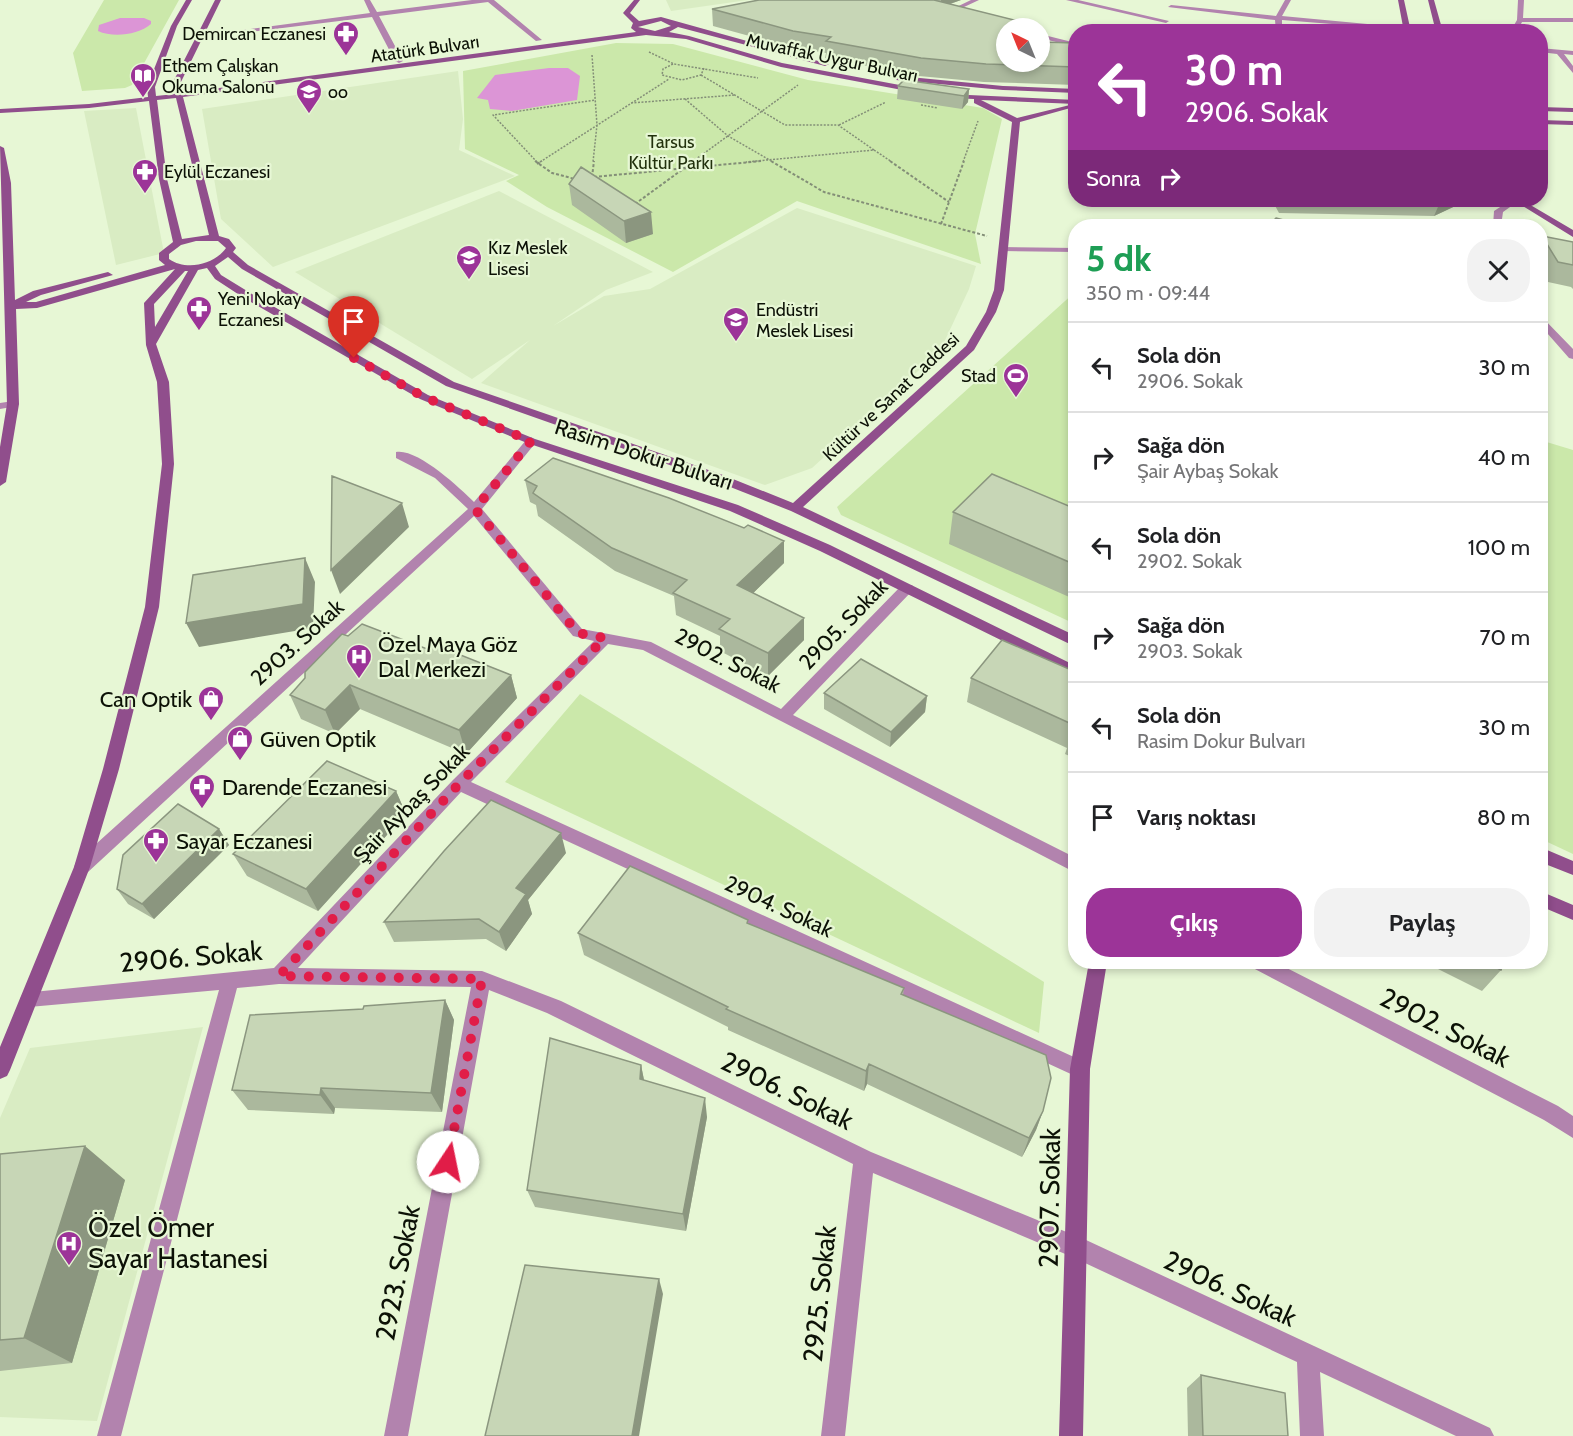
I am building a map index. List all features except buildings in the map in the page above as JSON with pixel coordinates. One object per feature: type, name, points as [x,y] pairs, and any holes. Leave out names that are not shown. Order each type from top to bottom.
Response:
[{"type":"main road","points":[[178,243],[164,179],[151,87],[174,26],[189,0]]},
{"type":"main road","points":[[214,238],[176,84],[218,0]]},
{"type":"main road","points":[[638,0],[626,13],[636,24],[636,30],[644,33]]},
{"type":"main road","points":[[1401,0],[1407,24]]},
{"type":"main road","points":[[1431,0],[1438,24]]},
{"type":"main road","name":"Muvaffak Uygur Bulvarı","points":[[636,24],[661,20],[811,61],[884,76],[967,85],[1068,91]]},
{"type":"main road","points":[[624,26],[636,24]]},
{"type":"main road","points":[[657,33],[673,28],[674,24]]},
{"type":"main road","name":"Atatürk Bulvarı","points":[[213,89],[612,28]]},
{"type":"main road","name":"Atatürk Bulvarı","points":[[213,89],[657,33]]},
{"type":"main road","name":"Muvaffak Uygur Bulvarı","points":[[657,33],[687,37],[750,57],[833,76],[933,93]]},
{"type":"main road","points":[[0,104],[213,89]]},
{"type":"main road","points":[[0,111],[89,106],[213,89]]},
{"type":"main road","name":"Muvaffak Uygur Bulvarı","points":[[944,95],[974,99],[1068,104]]},
{"type":"main road","points":[[974,99],[1016,121],[1068,106]]},
{"type":"main road","points":[[1548,109],[1573,110]]},
{"type":"main road","name":"Kültür ve Sanat Caddesi","points":[[795,508],[970,348],[991,312],[999,290],[1016,121]]},
{"type":"main road","points":[[1548,122],[1573,123]]},
{"type":"main road","points":[[0,148],[12,306],[13,404],[0,482]]},
{"type":"main road","points":[[1529,207],[1573,234]]},
{"type":"main road","points":[[12,306],[37,305],[178,267],[209,264],[229,252],[231,248],[227,241],[196,238],[178,243],[167,250],[164,260]]},
{"type":"main road","points":[[229,252],[245,267],[450,384],[719,478],[795,508],[1068,638]]},
{"type":"main road","points":[[12,306],[37,293],[164,260],[178,267]]},
{"type":"main road","name":"Rasim Dokur Bulvarı","points":[[209,264],[218,277],[239,291],[414,392],[531,441],[734,508],[908,588],[1068,668]]},
{"type":"main road","points":[[0,1070],[82,867],[111,769],[152,607],[168,464],[163,382],[151,345],[149,303],[178,267]]},
{"type":"main road","points":[[151,345],[195,267]]},
{"type":"main road","points":[[1548,857],[1573,868]]},
{"type":"main road","points":[[1548,902],[1573,913]]},
{"type":"main road","name":"2907. Sokak","points":[[1071,1436],[1078,1248],[1080,1069],[1097,969]]},
{"type":"street","points":[[367,0],[399,61]]},
{"type":"street","points":[[201,36],[489,0],[538,40]]},
{"type":"street","points":[[945,14],[976,0]]},
{"type":"street","points":[[1069,0],[1166,21]]},
{"type":"street","points":[[1279,24],[1278,18],[1288,0]]},
{"type":"street","points":[[1518,24],[1521,0]]},
{"type":"street","points":[[1165,24],[1173,4],[1343,24]]},
{"type":"street","points":[[934,10],[955,16]]},
{"type":"street","points":[[1520,20],[1573,20]]},
{"type":"street","points":[[1050,38],[1068,43]]},
{"type":"street","points":[[1548,51],[1573,53]]},
{"type":"street","points":[[1559,52],[1573,72]]},
{"type":"street","points":[[1498,219],[1499,211],[1506,207]]},
{"type":"street","points":[[0,308],[12,306]]},
{"type":"street","points":[[1548,327],[1573,356]]},
{"type":"street","points":[[0,406],[13,404]]},
{"type":"street","name":"2903. Sokak","points":[[82,867],[475,509],[531,441]]},
{"type":"street","name":"2902. Sokak","points":[[400,454],[439,475],[475,509],[578,633],[646,646],[1068,862]]},
{"type":"street","name":"2905. Sokak","points":[[784,716],[908,588]]},
{"type":"street","name":"Şair Aybaş Sokak","points":[[279,976],[459,784],[605,638]]},
{"type":"street","name":"2904. Sokak","points":[[459,784],[1080,1069]]},
{"type":"street","name":"2902. Sokak","points":[[1273,969],[1551,1113],[1573,1128]]},
{"type":"street","name":"2906. Sokak","points":[[29,999],[279,976],[482,979],[554,1007],[864,1159],[1078,1248],[1482,1436]]},
{"type":"street","name":"2923. Sokak","points":[[396,1436],[482,979]]},
{"type":"street","points":[[108,1436],[230,981]]},
{"type":"street","name":"2925. Sokak","points":[[832,1436],[864,1159]]},
{"type":"street","points":[[1308,1355],[1312,1436]]},
{"type":"lane","points":[[1003,244],[1068,249]]},
{"type":"path","points":[[643,49],[674,64],[767,80]]},
{"type":"path","points":[[591,51],[597,125],[594,177]]},
{"type":"path","points":[[674,64],[663,69],[662,75],[669,79],[692,79],[701,75],[704,68]]},
{"type":"path","points":[[701,75],[785,125],[838,126],[891,100],[879,98]]},
{"type":"path","points":[[537,164],[669,79]]},
{"type":"path","points":[[629,208],[799,85],[789,83]]},
{"type":"path","points":[[631,103],[735,95]]},
{"type":"path","points":[[685,99],[729,136],[824,192],[941,224],[1003,244]]},
{"type":"path","points":[[595,100],[493,116],[537,164],[564,180],[874,150]]},
{"type":"path","points":[[913,104],[947,109]]},
{"type":"path","points":[[941,224],[979,118]]},
{"type":"path","points":[[838,126],[949,202]]},
{"type":"shaded area","points":[[666,0],[748,0],[671,11]]},
{"type":"shaded area","points":[[120,18],[144,18],[151,21],[151,24],[139,31],[125,34],[98,31],[99,25]]},
{"type":"shaded area","points":[[549,68],[568,68],[580,76],[577,100],[512,111],[490,109],[488,100],[477,98],[495,75]]},
{"type":"shaded area","points":[[458,71],[463,119],[459,150],[515,176],[273,267],[221,219],[202,109]]},
{"type":"shaded area","points":[[136,108],[164,253],[116,265],[84,111]]},
{"type":"shaded area","name":"Endüstri Meslek Lisesi","points":[[499,191],[653,272],[606,290],[553,326],[604,296],[650,289],[797,208],[976,266],[969,289],[940,351],[812,468],[765,485],[481,383],[530,340],[472,379],[295,272]]},
{"type":"shaded area","name":"Özel Ömer Sayar Hastanesi","points":[[203,1027],[97,1421],[0,1417],[0,1118],[30,1048]]},
{"type":"green space","points":[[104,0],[179,0],[132,85],[125,88],[82,91],[73,53]]},
{"type":"green space","name":"Tarsus Kültür Parkı","points":[[616,43],[673,44],[808,80],[983,108],[1002,119],[975,234],[981,264],[797,201],[673,272],[547,207],[506,181],[519,175],[465,149],[463,71]]},
{"type":"green space","name":"Stad","points":[[1068,298],[1068,621],[841,515],[837,507]]},
{"type":"green space","points":[[1548,442],[1573,450],[1573,854],[1548,842]]},
{"type":"green space","points":[[580,694],[1044,982],[1039,1033],[505,782]]},
{"type":"place","name":"Demircan Eczanesi","points":[[346,57]]},
{"type":"place","name":"Ethem Çalışkan Okuma Salonu","points":[[143,99]]},
{"type":"place","name":"oo","points":[[309,115]]},
{"type":"place","name":"Eylül Eczanesi","points":[[145,195]]},
{"type":"place","name":"Kız Meslek Lisesi","points":[[469,281]]},
{"type":"place","name":"Yeni Nokay Eczanesi","points":[[199,332]]},
{"type":"place","name":"Endüstri Meslek Lisesi","points":[[736,343]]},
{"type":"place","name":"Stad","points":[[1016,399]]},
{"type":"place","name":"Özel Maya Göz Dal Merkezi","points":[[359,680]]},
{"type":"place","name":"Can Optik","points":[[211,722]]},
{"type":"place","name":"Güven Optik","points":[[240,762]]},
{"type":"place","name":"Darende Eczanesi","points":[[202,810]]},
{"type":"place","name":"Sayar Eczanesi","points":[[156,864]]},
{"type":"place","name":"Özel Ömer Sayar Hastanesi","points":[[69,1267]]},
{"type":"route","points":[[354,358],[424,397],[531,441],[475,509],[578,633],[605,638],[459,784],[279,976],[482,979],[448,1162]]}]
